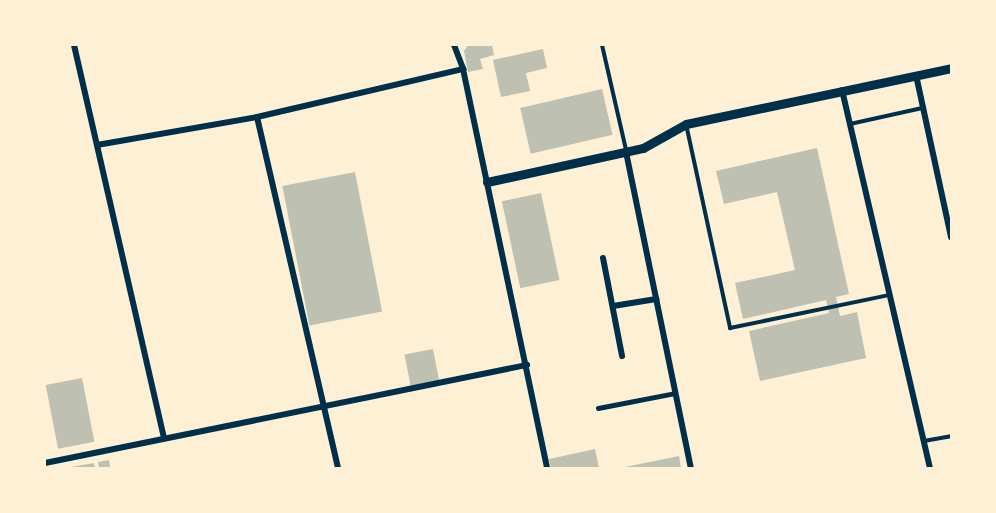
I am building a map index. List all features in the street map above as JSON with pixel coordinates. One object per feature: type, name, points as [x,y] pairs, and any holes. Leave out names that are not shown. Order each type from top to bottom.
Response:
[{"type":"street","points":[[74,45],[164,437]]},
{"type":"street","points":[[454,45],[463,69],[547,468]]},
{"type":"street","points":[[487,182],[643,148],[686,124],[951,68]]},
{"type":"street","points":[[97,145],[257,117],[463,69]]},
{"type":"street","points":[[916,75],[951,237]]},
{"type":"street","points":[[842,90],[930,468]]},
{"type":"street","points":[[257,117],[338,468]]},
{"type":"street","points":[[626,152],[691,468]]},
{"type":"street","points":[[603,258],[622,356]]},
{"type":"street","points":[[613,306],[656,298]]},
{"type":"street","points":[[45,463],[324,404],[527,365]]},
{"type":"street","points":[[598,408],[675,393]]},
{"type":"lane","points":[[602,45],[626,152]]},
{"type":"lane","points":[[850,123],[922,108]]},
{"type":"lane","points":[[686,124],[730,328],[890,294]]},
{"type":"lane","points":[[924,441],[951,436]]},
{"type":"building","points":[[468,45],[492,45],[494,55],[480,59],[483,69],[468,72],[464,51]]},
{"type":"building","points":[[543,49],[547,68],[526,73],[530,91],[501,97],[493,60]]},
{"type":"building","points":[[602,89],[613,135],[531,154],[520,108]]},
{"type":"building","points":[[817,148],[849,294],[836,297],[840,316],[857,312],[866,358],[760,381],[749,331],[829,313],[826,300],[743,319],[735,283],[795,270],[777,192],[724,204],[716,171]]},
{"type":"building","points":[[355,172],[382,311],[309,326],[282,186]]},
{"type":"building","points":[[541,193],[560,280],[520,288],[502,201]]},
{"type":"building","points":[[433,349],[439,380],[411,386],[405,355]]},
{"type":"building","points":[[82,378],[94,442],[58,449],[46,385]]},
{"type":"building","points":[[595,449],[599,468],[551,468],[549,459]]},
{"type":"building","points":[[679,456],[681,468],[625,468],[625,467]]},
{"type":"building","points":[[109,460],[110,468],[99,468],[98,462]]},
{"type":"building","points":[[94,463],[95,468],[71,468],[71,467]]}]
